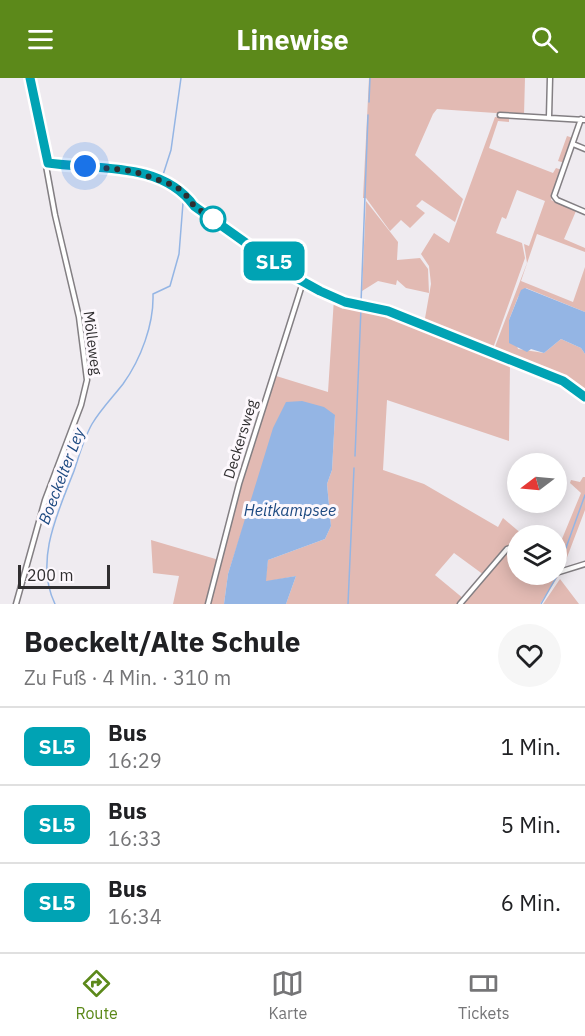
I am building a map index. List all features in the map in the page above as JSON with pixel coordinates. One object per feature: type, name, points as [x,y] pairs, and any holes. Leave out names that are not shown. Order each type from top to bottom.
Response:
[{"type":"street","name":"Mölleweg","points":[[16,604],[45,501],[82,400],[87,380],[79,317],[55,215],[48,163],[30,78]]},
{"type":"street","points":[[549,117],[550,78]]},
{"type":"street","points":[[500,115],[583,119],[554,196],[556,200],[585,212]]},
{"type":"street","points":[[573,144],[585,149]]},
{"type":"street","points":[[48,163],[133,171],[170,184],[183,191],[194,206],[303,282],[345,302],[388,311],[563,381],[585,398]]},
{"type":"street","name":"Deckersweg","points":[[208,604],[242,472],[303,282]]},
{"type":"street","points":[[460,604],[507,549]]},
{"type":"street","points":[[567,570],[585,564]]},
{"type":"shaded area","points":[[369,78],[525,78],[524,115],[437,109],[433,114],[415,155],[463,199],[455,222],[422,200],[416,206],[425,213],[410,228],[401,220],[390,231],[366,198],[363,198]]},
{"type":"shaded area","points":[[495,117],[509,118],[509,122],[498,121],[489,148],[553,173],[556,168],[562,170],[551,200],[576,211],[564,239],[585,248],[585,252],[537,234],[521,281],[573,302],[585,267],[585,312],[526,288],[518,297],[509,320],[518,349],[544,353],[561,339],[581,348],[585,354],[585,396],[567,381],[493,352],[527,263],[524,244],[529,246],[545,201],[517,190],[506,219],[502,217],[496,233],[522,243],[525,258],[492,351],[424,324],[431,284],[429,266],[421,254],[434,233],[449,243]]},
{"type":"shaded area","points":[[567,136],[573,138],[565,163],[558,161]]},
{"type":"shaded area","points":[[366,201],[398,242],[397,260],[420,258],[428,269],[429,293],[406,288],[397,280],[396,285],[378,281],[362,291]]},
{"type":"shaded area","points":[[334,298],[359,308],[386,313],[510,364],[509,441],[387,400],[383,470],[424,484],[498,527],[503,518],[511,525],[507,525],[507,549],[501,555],[507,551],[507,585],[552,585],[540,604],[286,604],[296,576],[265,582],[268,560],[325,539],[331,526],[327,484],[332,470],[335,415],[249,509],[228,574],[224,604],[173,604],[179,576],[153,573],[151,540],[219,560],[273,375],[328,392]],"holes":[[[454,553],[484,575],[464,599],[435,575]]]},
{"type":"shaded area","points":[[585,477],[585,510],[567,557],[567,527],[581,493],[570,483],[571,480],[580,482]]},
{"type":"shaded area","points":[[556,585],[565,585],[579,604],[543,604]]},
{"type":"water","points":[[525,288],[585,312],[585,354],[581,348],[561,339],[544,353],[531,349],[527,352],[509,343],[509,320],[521,290]]},
{"type":"water","name":"Heitkampsee","points":[[302,401],[324,407],[335,415],[332,470],[327,484],[331,526],[325,539],[268,560],[266,581],[296,576],[286,604],[224,604],[228,574],[273,428],[286,402]]},
{"type":"waterway","name":"Boeckelter Ley","points":[[162,178],[171,150],[181,78]]},
{"type":"waterway","points":[[369,102],[370,78]]},
{"type":"waterway","points":[[361,303],[368,115]]},
{"type":"waterway","name":"Boeckelter Ley","points":[[55,604],[49,588],[47,571],[55,520],[89,429],[123,384],[141,352],[149,329],[153,294],[170,286],[179,254],[183,203]]},
{"type":"waterway","points":[[355,456],[361,308]]},
{"type":"waterway","points":[[348,604],[354,468]]},
{"type":"waterway","points":[[567,545],[585,495]]},
{"type":"waterway","points":[[541,604],[552,585]]},
{"type":"bus line","name":"SL5","points":[[30,78],[48,163],[133,171],[170,184],[183,191],[194,206],[248,245],[282,266],[291,275],[320,291],[345,302],[388,311],[563,381],[585,397]]},
{"type":"route","points":[[85,166],[133,171],[151,176],[183,191],[194,206],[213,219]]}]
